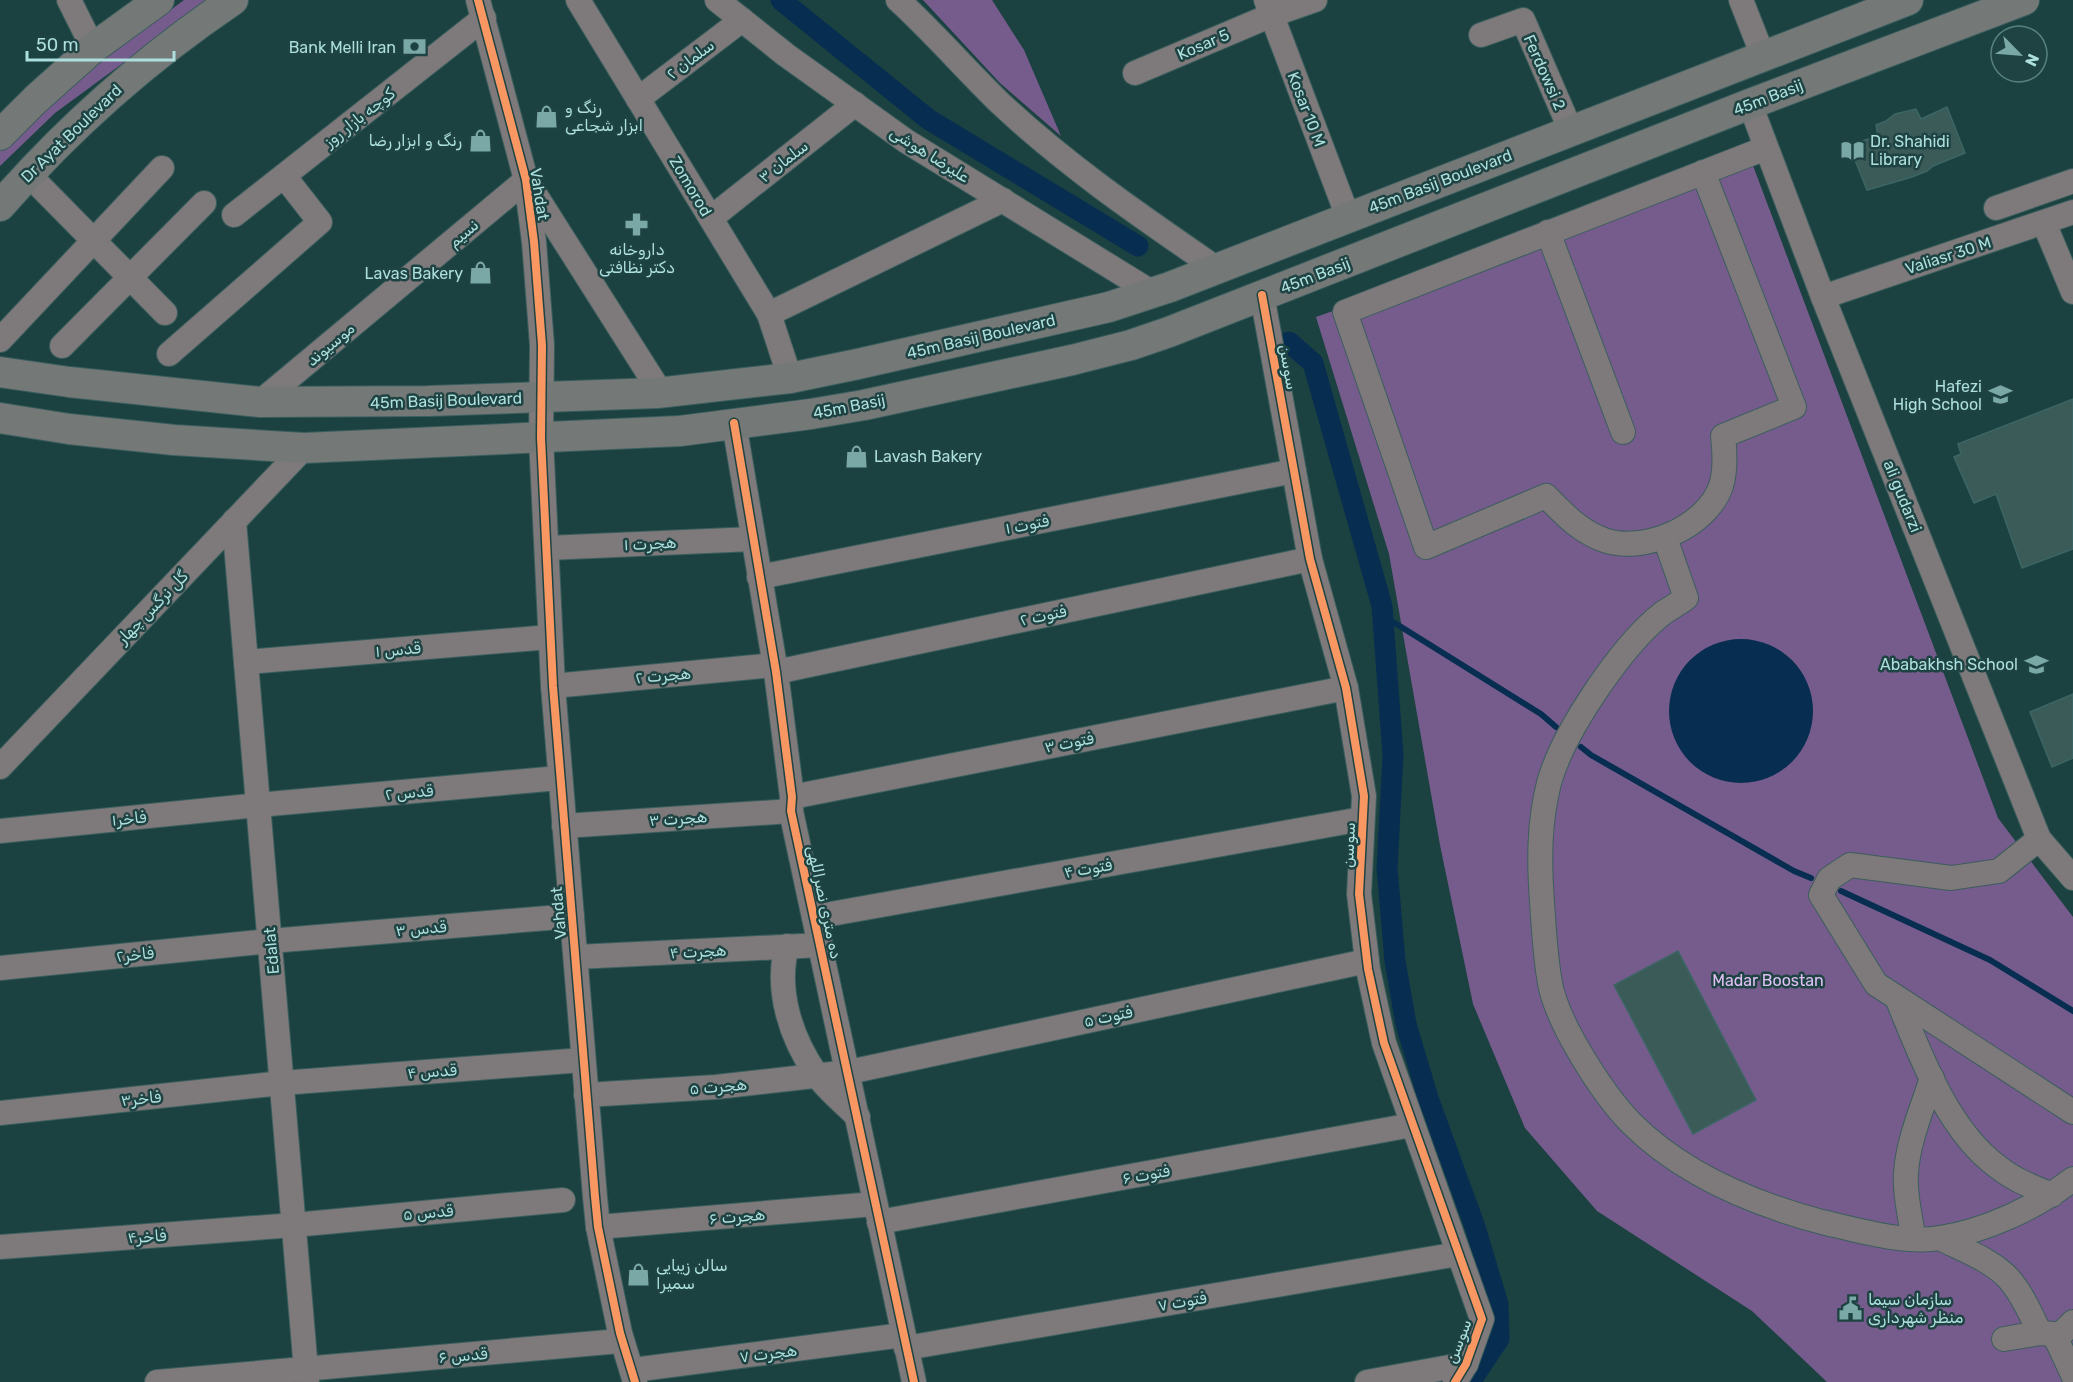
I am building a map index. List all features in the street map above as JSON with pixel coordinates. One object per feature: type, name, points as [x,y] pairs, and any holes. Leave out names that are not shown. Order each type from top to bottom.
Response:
[{"type":"main road","points":[[0,135],[93,48],[159,0]]},
{"type":"main road","name":"Dr Ayat Boulevard","points":[[0,206],[28,174],[119,85],[234,0]]},
{"type":"main road","name":"45m Basij Boulevard","points":[[0,372],[69,382],[260,402],[321,404],[662,393],[790,378],[1109,307],[1153,293],[1908,0]]},
{"type":"main road","name":"45m Basij","points":[[541,438],[668,432],[864,405],[1131,345],[2024,0]]},
{"type":"main road","points":[[858,364],[864,405]]},
{"type":"main road","points":[[0,418],[69,429],[174,440],[304,448],[541,438]]},
{"type":"street","points":[[69,0],[93,48]]},
{"type":"street","name":"Zomorod","points":[[578,0],[769,314],[790,378]]},
{"type":"street","name":"علیرضا هوشی","points":[[717,0],[906,141],[1153,293]]},
{"type":"street","points":[[898,0],[1001,104],[1053,149],[1112,195],[1216,268]]},
{"type":"street","name":"Kosar 5","points":[[1135,73],[1269,8],[1315,0]]},
{"type":"street","points":[[1741,0],[1763,56]]},
{"type":"street","name":"Kosar 10 M","points":[[1269,8],[1348,217]]},
{"type":"street","name":"کوچه بازار روز","points":[[234,215],[284,176],[481,9]]},
{"type":"street","name":"Vahdat","points":[[481,9],[526,180],[539,298],[542,345],[541,438],[559,778],[598,1227],[630,1378]]},
{"type":"street","name":"سلمان ۲","points":[[638,99],[742,20]]},
{"type":"street","name":"Ferdowsi 2","points":[[1481,35],[1523,20],[1571,131]]},
{"type":"street","name":"سلمان ۳","points":[[711,218],[855,104]]},
{"type":"street","name":"ali gudarzi","points":[[1750,104],[1823,297],[2039,839],[2073,878]]},
{"type":"street","points":[[1703,172],[1794,407],[1723,436],[1724,467],[1720,488],[1709,506],[1688,525],[1665,538],[1649,542],[1607,541],[1581,530],[1546,496],[1426,547],[1345,312],[1548,232],[1703,172],[1766,148]]},
{"type":"street","points":[[0,340],[162,168]]},
{"type":"street","points":[[28,174],[165,313]]},
{"type":"street","points":[[168,354],[320,222],[284,176]]},
{"type":"street","name":"Vahdat","points":[[526,180],[662,393]]},
{"type":"street","name":"نسیم","points":[[400,286],[526,180]]},
{"type":"street","points":[[1996,208],[2073,181]]},
{"type":"street","points":[[769,314],[1003,200]]},
{"type":"street","points":[[62,346],[204,203]]},
{"type":"street","name":"Valiasr 30 M","points":[[1823,297],[2044,224],[2073,212]]},
{"type":"street","points":[[2044,224],[2073,292]]},
{"type":"street","points":[[1548,232],[1623,432]]},
{"type":"street","name":"موسیوند","points":[[260,402],[400,286]]},
{"type":"street","name":"سوسن","points":[[1262,296],[1310,559],[1346,688],[1364,796],[1359,894],[1367,961],[1383,1043],[1482,1319],[1461,1373]]},
{"type":"street","name":"ده متری نصراللهی","points":[[734,423],[775,668],[792,804],[814,917],[914,1382]]},
{"type":"street","name":"گل نرگس چهار","points":[[0,767],[304,448]]},
{"type":"street","name":"فتوت ۱","points":[[759,577],[1294,471]]},
{"type":"street","name":"Edalat","points":[[234,521],[307,1376]]},
{"type":"street","points":[[1665,538],[1686,598],[1663,614],[1627,648],[1564,743],[1550,782],[1541,826],[1539,867],[1550,986],[1580,1053],[1629,1120],[1656,1146],[1691,1169],[1725,1187],[1791,1214],[1874,1234],[1940,1238],[1998,1221],[2066,1189]]},
{"type":"street","name":"هجرت ۱","points":[[547,548],[753,539]]},
{"type":"street","name":"فتوت ۲","points":[[775,668],[1310,559]]},
{"type":"street","name":"قدس ۱","points":[[246,662],[550,637]]},
{"type":"street","name":"هجرت ۲","points":[[553,686],[775,668]]},
{"type":"street","name":"فتوت ۳","points":[[792,804],[1346,688]]},
{"type":"street","name":"قدس ۲","points":[[258,805],[559,778]]},
{"type":"street","name":"هجرت ۳","points":[[564,826],[792,804]]},
{"type":"street","name":"فاخر۱","points":[[0,831],[258,805]]},
{"type":"street","name":"فتوت ۴","points":[[814,917],[1362,819]]},
{"type":"street","points":[[2039,839],[1999,871],[1951,878],[1850,865],[1829,879],[1821,895],[1876,984],[2073,1112]]},
{"type":"street","name":"قدس ۳","points":[[270,941],[572,916]]},
{"type":"street","name":"فاخر۲","points":[[0,968],[270,941]]},
{"type":"street","name":"هجرت ۴","points":[[576,957],[821,945]]},
{"type":"street","points":[[787,946],[783,988],[791,1026],[817,1075],[858,1118]]},
{"type":"street","name":"فتوت ۵","points":[[849,1072],[1367,961]]},
{"type":"street","points":[[1897,998],[1932,1078],[1956,1123],[1973,1144],[1996,1167],[2020,1181],[2066,1189]]},
{"type":"street","name":"قدس ۴","points":[[282,1083],[583,1060]]},
{"type":"street","name":"هجرت ۵","points":[[586,1095],[716,1087],[849,1072]]},
{"type":"street","points":[[1913,1238],[1905,1176],[1914,1132],[1932,1078]]},
{"type":"street","name":"فاخر۳","points":[[0,1113],[282,1083]]},
{"type":"street","name":"فتوت ۶","points":[[877,1213],[1412,1125]]},
{"type":"street","name":"قدس ۵","points":[[294,1225],[563,1200]]},
{"type":"street","name":"هجرت ۶","points":[[598,1227],[877,1213]]},
{"type":"street","name":"فاخر۴","points":[[0,1247],[294,1225]]},
{"type":"street","points":[[1940,1238],[1992,1265],[2009,1279],[2073,1375]]},
{"type":"street","name":"فتوت ۷","points":[[904,1342],[1458,1254]]},
{"type":"street","points":[[2004,1339],[2048,1336],[2073,1322]]},
{"type":"street","name":"قدس ۶","points":[[158,1382],[307,1376],[620,1337]]},
{"type":"street","name":"هجرت ۷","points":[[630,1378],[904,1342]]},
{"type":"street","points":[[1367,1382],[1461,1373]]},
{"type":"green space","points":[[184,0],[209,0],[55,113],[0,166],[0,149],[47,102]]},
{"type":"green space","points":[[923,0],[992,0],[1024,50],[1061,136],[1000,83]]},
{"type":"green space","name":"Madar Boostan","points":[[1752,163],[1998,818],[2073,917],[2073,1382],[1827,1382],[1752,1311],[1597,1211],[1525,1128],[1473,1004],[1440,845],[1389,554],[1316,317]]},
{"type":"water","points":[[1741,639],[1769,644],[1792,660],[1808,683],[1813,711],[1808,739],[1792,762],[1769,778],[1741,783],[1713,778],[1690,762],[1674,739],[1669,711],[1674,683],[1690,660],[1713,644]]},
{"type":"building","points":[[1947,107],[1965,153],[1912,177],[1867,190],[1849,145],[1878,136],[1876,125],[1895,114],[1916,109],[1921,119]]},
{"type":"building","points":[[2073,399],[2073,549],[2022,568],[1996,494],[1974,503],[1954,457],[1961,454],[1958,444]]},
{"type":"building","points":[[2073,694],[2073,758],[2052,767],[2030,712]]},
{"type":"building","points":[[1678,951],[1756,1100],[1693,1134],[1614,985]]},
{"type":"waterway","points":[[781,0],[928,119],[1138,246]]},
{"type":"waterway","points":[[1289,342],[1313,363],[1382,606],[1393,755],[1387,868],[1395,961],[1406,1024],[1428,1098],[1475,1227],[1498,1304],[1499,1339],[1470,1382]]},
{"type":"waterway","points":[[1382,615],[1541,714],[1556,727]]},
{"type":"waterway","points":[[1581,747],[1591,755],[1794,871],[1811,878]]},
{"type":"waterway","points":[[1841,891],[1990,960],[2073,1011]]},
{"type":"cycle path","points":[[478,0],[526,180],[534,242],[542,345],[541,438],[553,686],[595,1197],[598,1227],[620,1333],[635,1382]]},
{"type":"cycle path","points":[[1262,295],[1310,559],[1346,688],[1364,796],[1359,894],[1368,969],[1384,1043],[1482,1319],[1466,1364],[1455,1382]]},
{"type":"cycle path","points":[[734,423],[776,672],[792,797],[791,811],[914,1382]]},
{"type":"place","name":"Bank Melli Iran","points":[[414,47]]},
{"type":"place","name":"رنگ و ابزار شجاعی","points":[[547,116]]},
{"type":"place","name":"رنگ و ابزار رضا","points":[[480,140]]},
{"type":"place","name":"Dr. Shahidi Library","points":[[1852,150]]},
{"type":"place","name":"داروخانه دکتر نظافتی","points":[[637,224]]},
{"type":"place","name":"Lavas Bakery","points":[[481,273]]},
{"type":"place","name":"Hafezi High School","points":[[2000,395]]},
{"type":"place","name":"Lavash Bakery","points":[[856,456]]},
{"type":"place","name":"Ababakhsh School","points":[[2036,664]]},
{"type":"place","name":"سالن زیبایی سمیرا","points":[[638,1274]]},
{"type":"place","name":"سازمان سیما منظر شهرداری","points":[[1850,1308]]}]
